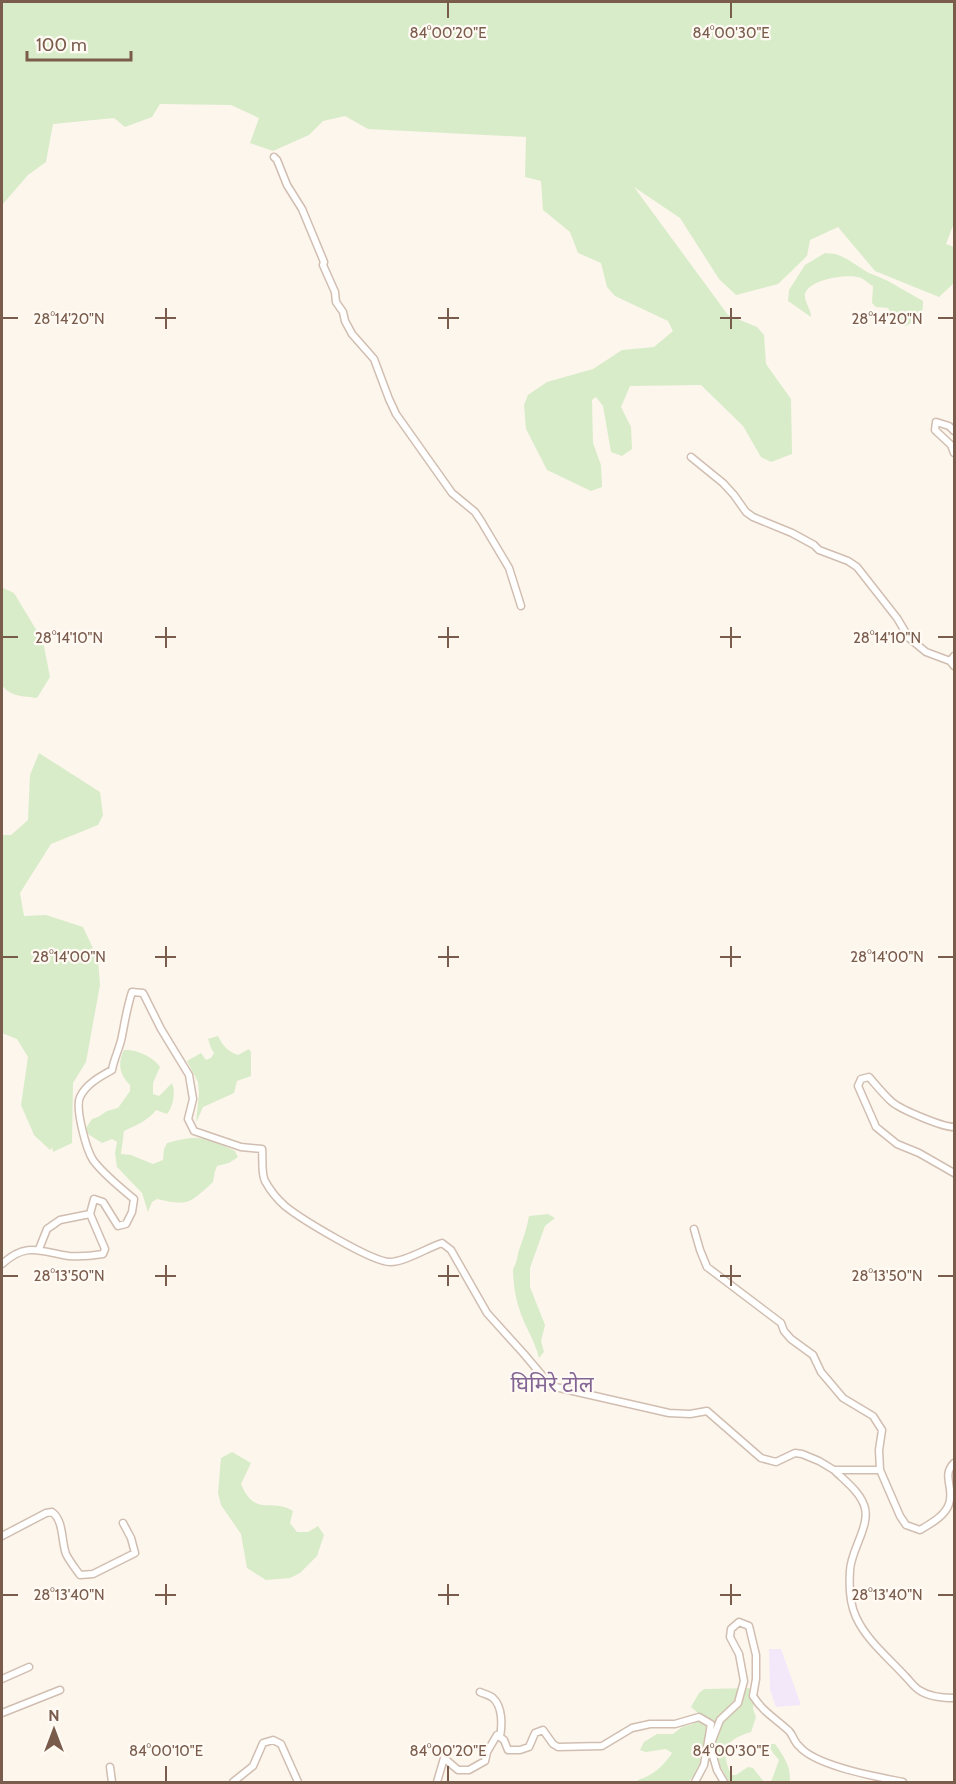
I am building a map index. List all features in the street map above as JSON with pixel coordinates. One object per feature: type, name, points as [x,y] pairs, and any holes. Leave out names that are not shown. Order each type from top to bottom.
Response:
[{"type":"street","points":[[274,157],[317,243],[323,265],[335,292],[336,302],[352,334],[374,359],[389,399],[405,428],[452,493],[475,512],[495,543],[509,568],[521,606]]},
{"type":"street","points":[[954,431],[949,426],[936,422],[935,429],[951,445],[954,453]]},
{"type":"street","points":[[691,458],[723,483],[746,512],[753,517],[792,533],[819,550],[849,561],[857,567],[897,618],[909,638],[926,652],[953,661]]},
{"type":"street","points":[[2,1264],[11,1255],[39,1249],[85,1257],[103,1254],[105,1249],[90,1214],[94,1199],[103,1202],[118,1226],[126,1224],[132,1212],[134,1199],[93,1160],[86,1147],[80,1119],[79,1098],[88,1086],[112,1070],[132,992],[143,993],[161,1029],[189,1075],[193,1099],[188,1119],[194,1131],[241,1147],[262,1149],[263,1178],[274,1195],[286,1206],[329,1234],[375,1258],[390,1262],[442,1243],[451,1250],[487,1312],[551,1386],[669,1413],[707,1412],[761,1458],[776,1462],[795,1453],[802,1454],[834,1470],[856,1492],[865,1505],[866,1518],[849,1569],[855,1616],[887,1659],[918,1689],[937,1697],[954,1698]]},
{"type":"street","points":[[954,1127],[924,1118],[893,1103],[869,1077],[861,1079],[858,1086],[876,1127],[897,1144],[919,1153],[954,1173]]},
{"type":"street","points":[[39,1249],[47,1229],[60,1220],[90,1214]]},
{"type":"street","points":[[694,1229],[707,1267],[781,1323],[791,1339],[813,1355],[821,1372],[843,1398],[873,1416],[882,1430],[879,1450],[880,1470],[906,1526],[920,1530],[937,1519],[948,1507],[951,1496],[947,1478],[954,1462]]},
{"type":"street","points":[[834,1470],[880,1470]]},
{"type":"street","points":[[2,1536],[52,1512],[58,1516],[65,1552],[70,1561],[81,1575],[93,1574],[135,1553],[131,1538],[123,1524]]},
{"type":"street","points":[[437,1782],[444,1758],[458,1770],[469,1770],[485,1761],[487,1752],[497,1735],[504,1740],[508,1749],[520,1750],[530,1747],[535,1733],[543,1730],[558,1747],[602,1746],[632,1728],[650,1724],[675,1724],[699,1717],[711,1724],[704,1765],[695,1782],[701,1782],[710,1746],[720,1720],[738,1703],[744,1682],[739,1654],[730,1638],[731,1629],[739,1622],[749,1626],[756,1655],[753,1696],[759,1707],[791,1732],[799,1747],[819,1760],[903,1782]]},
{"type":"street","points":[[2,1678],[29,1667]]},
{"type":"street","points":[[2,1713],[60,1690]]},
{"type":"street","points":[[480,1692],[494,1698],[498,1707],[500,1737]]},
{"type":"street","points":[[233,1782],[253,1766],[263,1743],[273,1740],[281,1744],[298,1782]]},
{"type":"street","points":[[710,1746],[717,1770],[724,1782]]},
{"type":"street","points":[[110,1767],[112,1782]]},
{"type":"shaded area","points":[[769,1649],[781,1649],[801,1705],[776,1707],[770,1690]]},
{"type":"green space","points":[[2,2],[954,2],[954,223],[946,244],[954,247],[954,283],[939,297],[875,271],[838,227],[810,240],[807,256],[778,284],[736,295],[719,279],[680,218],[634,187],[728,315],[757,327],[764,335],[766,364],[791,399],[792,454],[771,462],[761,457],[743,426],[701,385],[630,386],[621,407],[631,427],[632,449],[622,456],[611,452],[603,406],[596,397],[592,400],[593,443],[601,465],[602,487],[591,491],[547,470],[526,429],[524,405],[528,395],[547,382],[593,369],[622,350],[654,347],[673,331],[668,321],[615,296],[607,287],[601,263],[578,253],[570,232],[543,210],[541,181],[525,177],[526,137],[368,129],[345,116],[323,121],[309,135],[273,151],[250,143],[259,118],[231,105],[160,104],[152,117],[125,127],[114,118],[53,124],[46,162],[28,175],[2,205]]},
{"type":"green space","points":[[825,253],[836,254],[847,259],[923,301],[920,317],[906,326],[897,323],[893,320],[888,308],[876,307],[872,303],[873,286],[861,278],[848,276],[830,278],[808,289],[805,297],[811,317],[788,301],[789,290],[805,265]]},
{"type":"green space","points":[[3,588],[14,593],[43,641],[50,677],[37,698],[13,694],[2,685]]},
{"type":"green space","points":[[39,753],[100,792],[103,815],[98,825],[51,844],[20,893],[24,916],[46,915],[83,927],[98,959],[100,985],[86,1062],[73,1083],[72,1143],[53,1152],[52,1147],[50,1150],[34,1135],[21,1105],[28,1057],[17,1039],[2,1033],[2,835],[11,835],[28,820],[30,775]]},
{"type":"green space","points":[[218,1036],[226,1048],[238,1055],[249,1049],[251,1076],[237,1081],[234,1093],[203,1107],[196,1123],[198,1082],[187,1061],[201,1053],[206,1060],[211,1058],[214,1053],[208,1039]]},
{"type":"green space","points":[[124,1050],[144,1054],[160,1067],[153,1083],[153,1094],[159,1096],[172,1083],[174,1095],[167,1114],[156,1110],[146,1120],[124,1131],[121,1154],[131,1155],[153,1164],[163,1160],[167,1143],[187,1138],[202,1138],[235,1151],[238,1157],[229,1163],[217,1166],[213,1182],[193,1199],[176,1202],[157,1199],[152,1202],[148,1212],[142,1193],[117,1167],[115,1153],[117,1142],[112,1139],[102,1143],[88,1134],[86,1128],[92,1119],[118,1108],[130,1091],[130,1085],[121,1069]]},
{"type":"green space","points":[[548,1214],[555,1218],[545,1226],[530,1268],[530,1287],[545,1325],[541,1341],[544,1352],[539,1358],[518,1303],[514,1289],[513,1269],[529,1216]]},
{"type":"green space","points":[[232,1452],[251,1463],[241,1484],[252,1501],[258,1504],[285,1507],[293,1511],[290,1523],[297,1532],[308,1532],[318,1526],[324,1535],[317,1556],[300,1573],[290,1578],[266,1580],[247,1568],[241,1534],[221,1505],[218,1493],[221,1458]]},
{"type":"green space","points":[[755,1688],[753,1709],[756,1717],[751,1732],[730,1742],[726,1758],[731,1775],[736,1775],[748,1767],[753,1768],[764,1782],[729,1782],[715,1757],[688,1782],[637,1782],[658,1770],[672,1753],[666,1749],[646,1752],[640,1750],[644,1742],[657,1734],[673,1734],[682,1727],[693,1724],[699,1714],[691,1707],[704,1689]]},
{"type":"green space","points":[[768,1744],[775,1744],[786,1761],[790,1774],[788,1782],[771,1782],[779,1760]]},
{"type":"district","name":"घिमिरे टोल","points":[[552,1384]]}]
